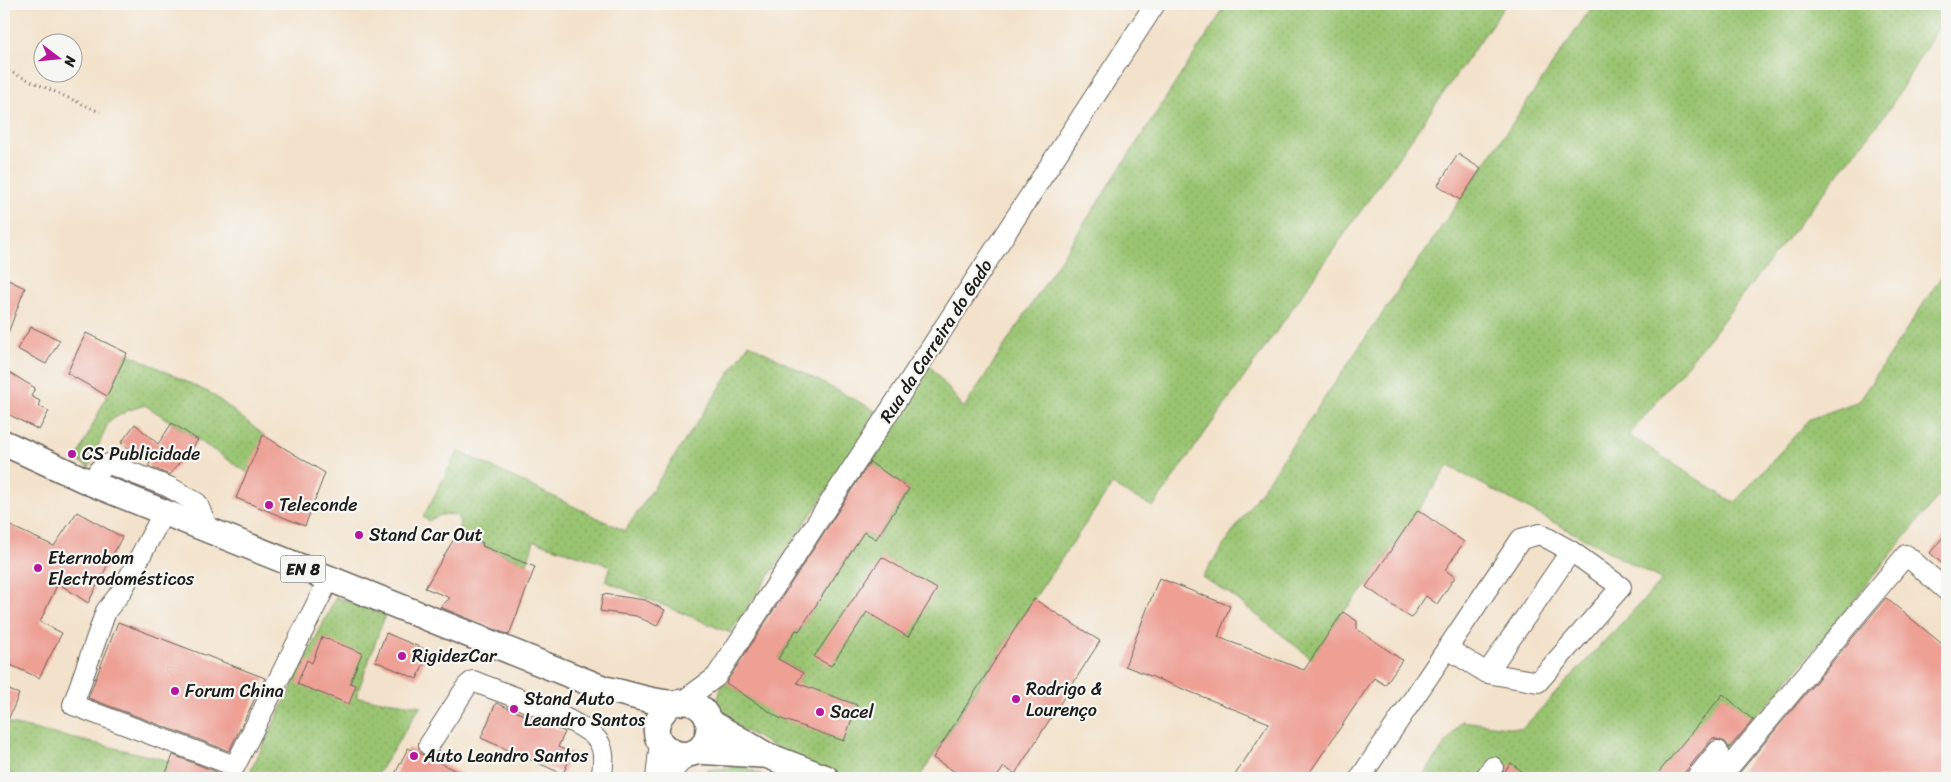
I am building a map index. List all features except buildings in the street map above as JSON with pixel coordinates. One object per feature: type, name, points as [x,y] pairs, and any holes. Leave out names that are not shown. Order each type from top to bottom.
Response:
[{"type":"main road","name":"EN 8","points":[[4,443],[91,483],[605,689],[698,706],[708,719],[766,755],[826,778]]},
{"type":"main road","name":"EN 8","points":[[605,689],[658,734],[673,753],[766,755]]},
{"type":"main road","points":[[658,734],[662,712],[677,702]]},
{"type":"main road","points":[[693,752],[708,738],[708,719]]},
{"type":"street","name":"Rua da Carreira do Gado","points":[[716,677],[1155,4]]},
{"type":"street","points":[[91,483],[99,470],[109,464],[169,488],[196,503],[209,531]]},
{"type":"street","points":[[164,512],[121,592],[106,611],[73,705],[235,766],[329,579]]},
{"type":"street","points":[[1360,778],[1521,539],[1540,534],[1572,551],[1621,587],[1538,682],[1487,673],[1448,649]]},
{"type":"street","points":[[1487,673],[1572,551]]},
{"type":"street","points":[[1720,778],[1906,555],[1947,592]]},
{"type":"street","points":[[677,702],[716,677]]},
{"type":"street","points":[[708,719],[716,677]]},
{"type":"street","points":[[429,745],[467,686],[473,681],[574,722],[594,735],[601,744],[603,768],[601,778]]},
{"type":"street","points":[[656,778],[658,734]]},
{"type":"street","points":[[1696,778],[1718,751]]},
{"type":"street","points":[[668,778],[693,752]]},
{"type":"path","points":[[4,69],[100,112]]},
{"type":"green space","points":[[1227,4],[1506,4],[1153,507],[1112,485],[1034,599],[919,778],[844,778],[798,760],[722,718],[718,710],[718,702],[722,685],[726,683],[777,716],[803,673],[778,659],[796,630],[799,631],[864,532],[876,539],[909,489],[868,461],[874,457],[927,362],[964,408]]},
{"type":"green space","points":[[1594,4],[1947,4],[1947,13],[1888,111],[1705,343],[1629,435],[1734,503],[1810,419],[1859,401],[1947,268],[1947,486],[1708,778],[1421,778],[1462,721],[1522,729],[1662,580],[1448,466],[1366,587],[1343,612],[1312,659],[1230,594],[1202,577]]},
{"type":"green space","points":[[749,344],[880,413],[730,633],[605,581],[611,566],[534,541],[527,564],[482,546],[483,543],[458,532],[460,521],[456,515],[442,515],[429,521],[423,517],[458,451],[625,531]]},
{"type":"green space","points":[[127,353],[212,394],[265,436],[248,473],[145,405],[129,410],[109,421],[89,467],[76,460]]},
{"type":"green space","points":[[336,597],[385,615],[356,697],[421,706],[375,778],[247,778]]},
{"type":"green space","points":[[4,722],[171,761],[164,778],[4,778]]},
{"type":"green space","points":[[744,767],[761,774],[763,778],[689,778],[708,770]]},
{"type":"place","name":"CS Publicidade","points":[[72,454]]},
{"type":"place","name":"Teleconde","points":[[269,505]]},
{"type":"place","name":"Stand Car Out","points":[[359,535]]},
{"type":"place","name":"Eternobom Electrodomésticos","points":[[38,568]]},
{"type":"place","name":"RigidezCar","points":[[402,656]]},
{"type":"place","name":"Forum China","points":[[175,691]]},
{"type":"place","name":"Rodrigo & Lourenço","points":[[1016,699]]},
{"type":"place","name":"Stand Auto Leandro Santos","points":[[514,709]]},
{"type":"place","name":"Sacel","points":[[820,712]]},
{"type":"place","name":"Auto Leandro Santos","points":[[414,756]]}]
